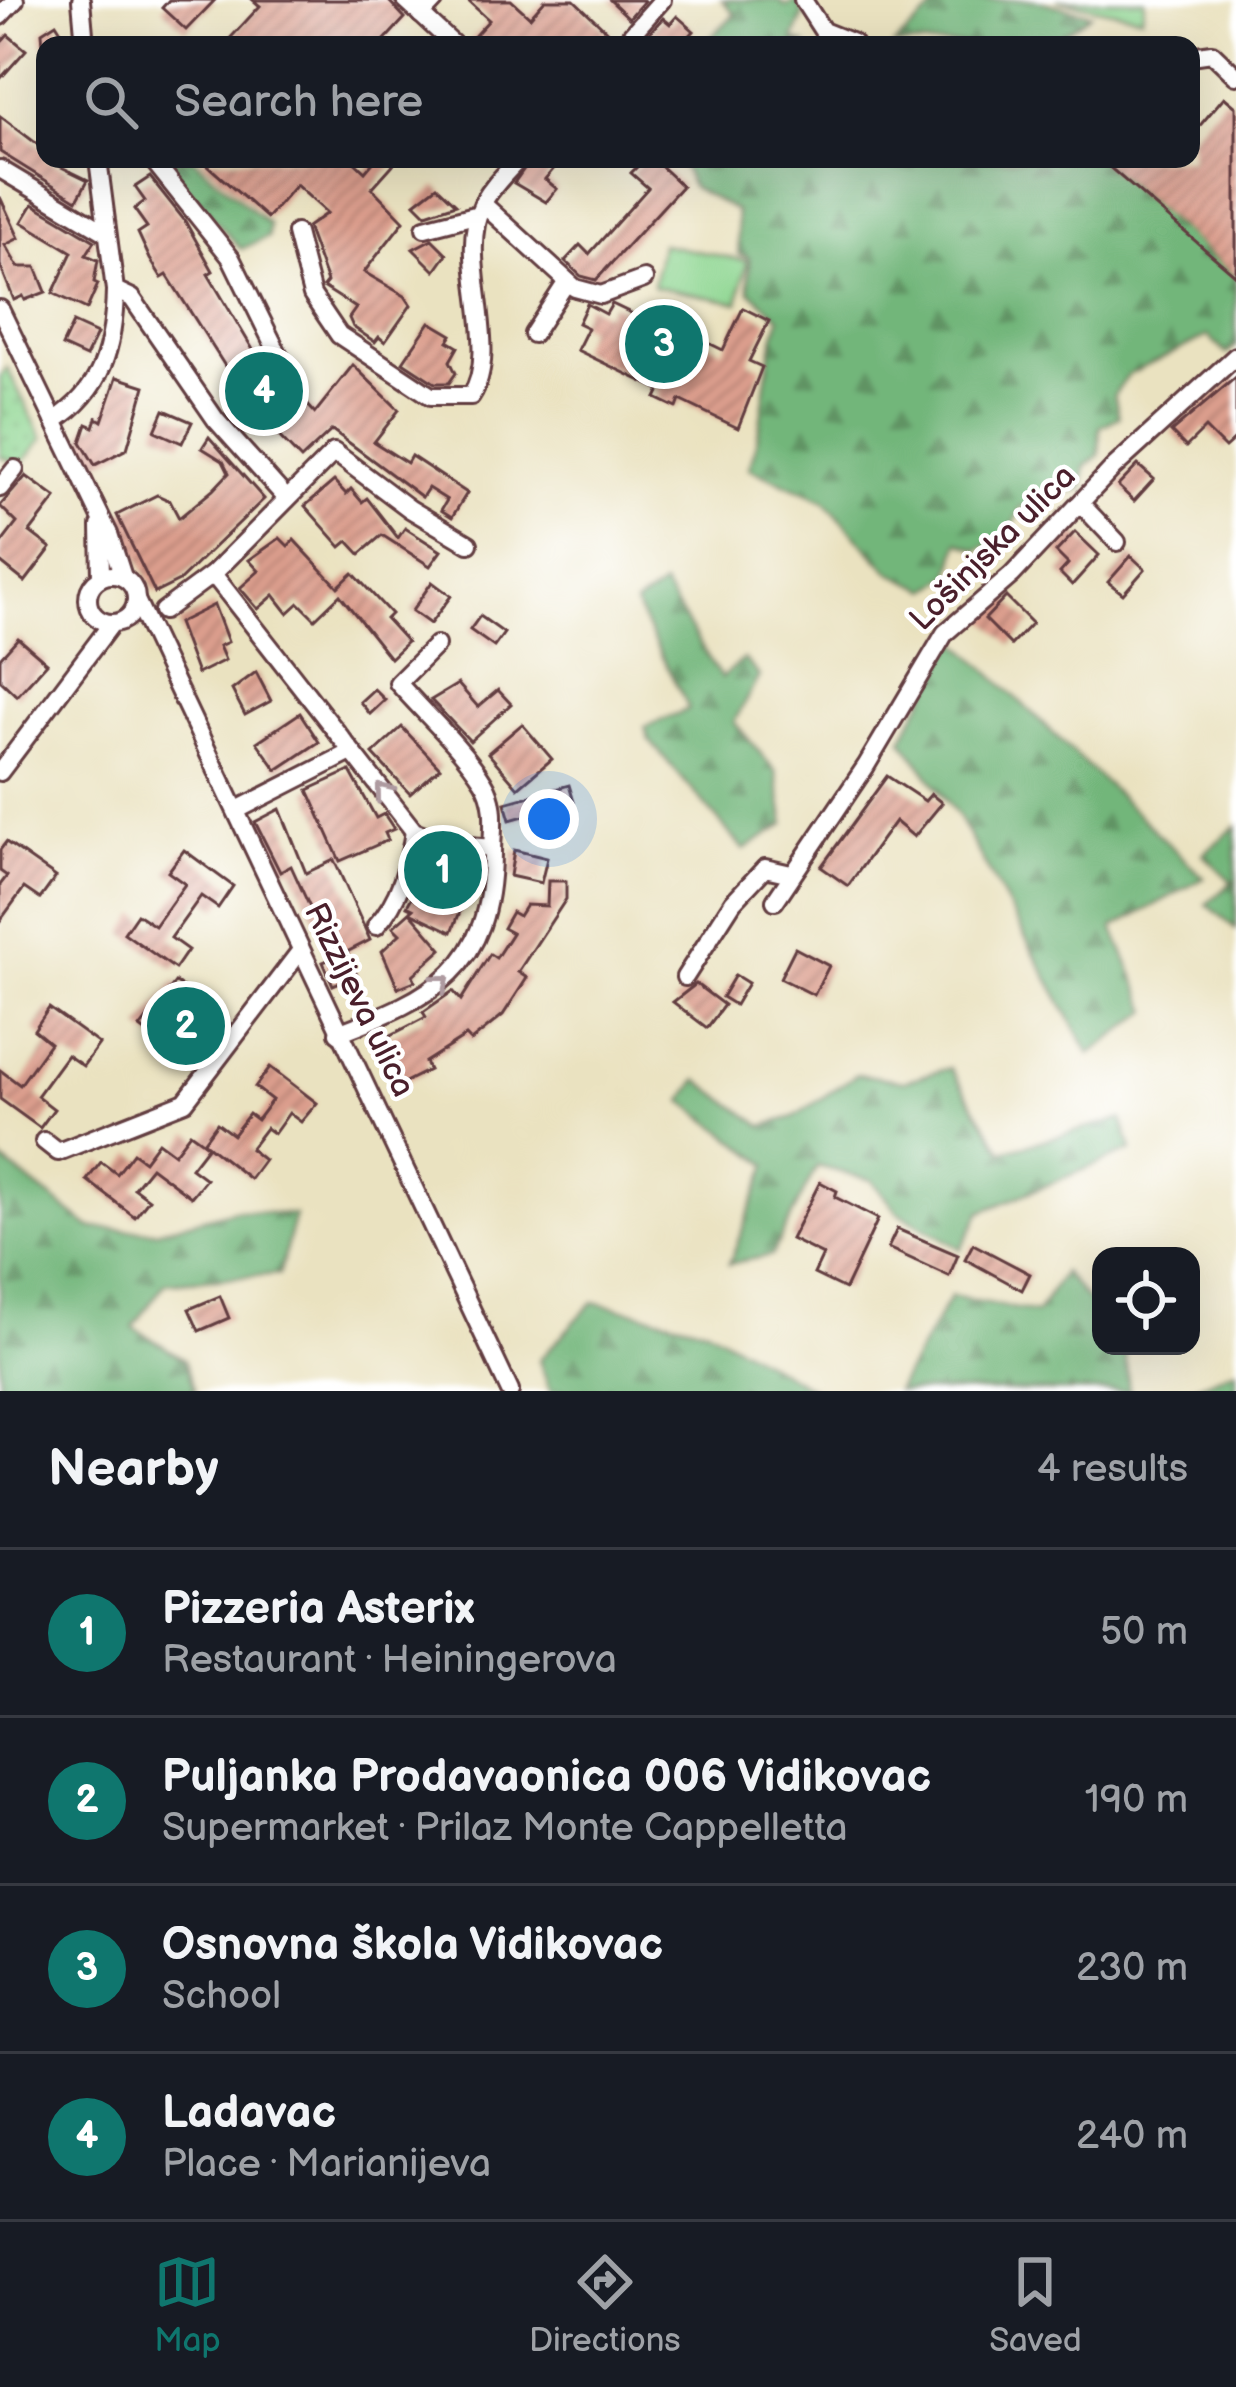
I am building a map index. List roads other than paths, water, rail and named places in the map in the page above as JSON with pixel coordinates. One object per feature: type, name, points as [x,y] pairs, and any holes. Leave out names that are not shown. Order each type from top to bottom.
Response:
[{"type":"street","points":[[0,16],[15,0]]},
{"type":"street","points":[[81,0],[85,36]]},
{"type":"street","points":[[405,0],[444,36]]},
{"type":"street","points":[[421,15],[434,0]]},
{"type":"street","points":[[630,36],[662,0]]},
{"type":"street","points":[[803,0],[823,32],[834,36]]},
{"type":"street","points":[[1200,55],[1212,53],[1236,76]]},
{"type":"street","points":[[54,422],[92,392],[114,325],[115,290],[99,168]]},
{"type":"street","points":[[159,168],[232,258],[297,392]]},
{"type":"street","points":[[296,232],[312,295],[339,335],[431,396],[460,399],[478,386],[481,366],[475,249],[481,209],[512,168]]},
{"type":"street","points":[[0,170],[107,233]]},
{"type":"street","points":[[425,228],[481,209]]},
{"type":"street","points":[[481,209],[566,283],[602,295],[644,279]]},
{"type":"street","points":[[533,334],[566,283]]},
{"type":"street","points":[[115,290],[132,298],[216,420],[287,499]]},
{"type":"street","points":[[0,309],[100,519],[122,578],[136,599],[83,655],[0,772]]},
{"type":"street","name":"Lošinjska ulica","points":[[775,901],[866,766],[928,653],[1236,356]]},
{"type":"street","points":[[163,611],[213,574],[334,452],[410,509],[469,544]]},
{"type":"street","points":[[0,488],[15,469]]},
{"type":"street","points":[[1081,504],[1117,542]]},
{"type":"street","points":[[100,519],[101,578]]},
{"type":"street","points":[[213,574],[414,831],[447,844],[492,848]]},
{"type":"street","points":[[83,655],[91,587],[101,578],[122,578]]},
{"type":"street","name":"Rizzijeva ulica","points":[[136,599],[511,1391]]},
{"type":"street","points":[[89,607],[98,619],[154,635]]},
{"type":"street","points":[[338,1033],[414,1004],[456,973],[482,922],[495,819],[485,784],[398,683],[436,645]]},
{"type":"street","points":[[237,810],[351,752]]},
{"type":"street","points":[[376,926],[388,913],[408,866],[414,831]]},
{"type":"street","points":[[685,977],[733,902],[764,868],[791,874]]},
{"type":"street","points":[[44,1142],[58,1152],[185,1102],[301,950]]},
{"type":"place","name":"Osnovna škola Vidikovac","points":[[664,344]]},
{"type":"place","name":"Ladavac","points":[[264,391]]},
{"type":"place","name":"Pizzeria Asterix","points":[[443,870]]},
{"type":"place","name":"Puljanka Prodavaonica 006 Vidikovac","points":[[186,1026]]}]
